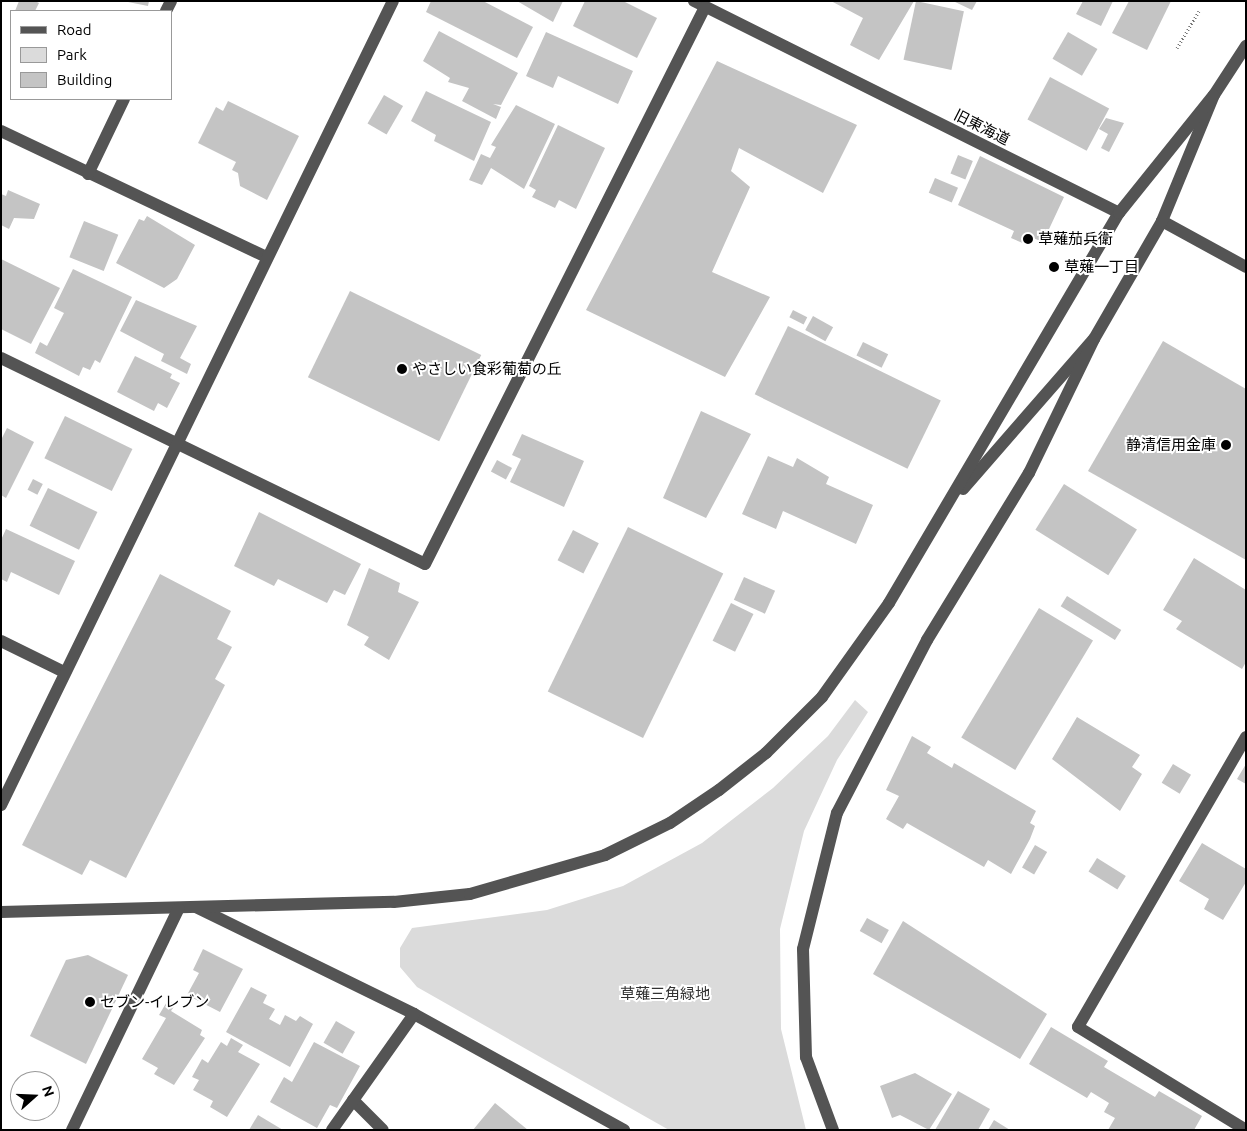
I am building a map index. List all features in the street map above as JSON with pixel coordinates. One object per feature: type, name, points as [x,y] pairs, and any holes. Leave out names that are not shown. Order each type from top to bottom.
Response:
[{"type":"street","points":[[1,805],[266,257],[393,1]]},
{"type":"street","points":[[1,358],[425,564],[699,4]]},
{"type":"street","name":"旧東海道","points":[[699,4],[1119,213]]},
{"type":"street","points":[[1,912],[394,902],[470,894],[605,856],[670,823],[766,752],[822,697],[889,603],[1119,213],[1214,94],[1246,46]]},
{"type":"street","points":[[833,1130],[806,1057],[803,949],[837,813],[927,640],[1029,473],[1094,339],[1162,221],[1214,94]]},
{"type":"street","points":[[88,174],[124,100]]},
{"type":"street","points":[[1,131],[266,257]]},
{"type":"street","points":[[1162,221],[1246,267]]},
{"type":"street","points":[[943,511],[1094,339]]},
{"type":"street","points":[[1,641],[64,672]]},
{"type":"street","points":[[1246,737],[1078,1027],[1246,1130]]},
{"type":"street","points":[[195,906],[414,1014],[624,1130]]},
{"type":"street","points":[[72,1130],[179,908]]},
{"type":"street","points":[[332,1130],[414,1014]]},
{"type":"street","points":[[354,1100],[383,1130]]},
{"type":"path","points":[[1177,48],[1199,11]]},
{"type":"green space","name":"草薙三角緑地","points":[[855,700],[868,712],[837,760],[804,831],[780,929],[781,1029],[806,1130],[669,1130],[417,987],[400,967],[400,948],[412,928],[547,910],[623,886],[702,843],[773,788],[828,736]]},
{"type":"building","points":[[19,1],[35,1],[39,3],[36,10],[15,10]]},
{"type":"building","points":[[123,1],[149,1],[148,6]]},
{"type":"building","points":[[431,1],[483,1],[533,27],[517,58],[426,12]]},
{"type":"building","points":[[517,1],[563,1],[553,22]]},
{"type":"building","points":[[585,1],[623,1],[657,18],[637,58],[573,26]]},
{"type":"building","points":[[831,1],[914,1],[879,60],[850,45],[863,18]]},
{"type":"building","points":[[916,1],[964,11],[951,70],[904,60]]},
{"type":"building","points":[[953,1],[977,1],[972,10]]},
{"type":"building","points":[[1083,1],[1113,1],[1101,26],[1076,14]]},
{"type":"building","points":[[1129,1],[1171,1],[1147,50],[1112,33]]},
{"type":"building","points":[[439,31],[518,73],[501,105],[493,104],[501,107],[496,119],[462,101],[469,88],[448,82],[450,78],[423,61]]},
{"type":"building","points":[[546,32],[633,71],[618,104],[558,76],[553,88],[526,76]]},
{"type":"building","points":[[1068,32],[1097,49],[1082,76],[1052,59]]},
{"type":"building","points":[[717,61],[857,125],[823,193],[739,148],[731,171],[750,187],[712,272],[770,297],[725,377],[586,310]]},
{"type":"building","points":[[1050,77],[1109,108],[1087,151],[1027,119]]},
{"type":"building","points":[[426,91],[491,122],[474,161],[434,141],[436,135],[411,121]]},
{"type":"building","points":[[384,95],[403,106],[387,135],[368,124]]},
{"type":"building","points":[[228,101],[299,136],[267,200],[240,186],[238,173],[232,170],[236,162],[198,143],[216,107],[223,111]]},
{"type":"building","points":[[516,105],[555,124],[524,189],[491,168],[482,185],[469,180],[481,154],[490,158],[496,147],[491,145]]},
{"type":"building","points":[[1106,118],[1124,123],[1109,152],[1101,148],[1108,134],[1099,129]]},
{"type":"building","points":[[558,125],[605,148],[576,209],[559,200],[555,208],[532,197],[536,190],[529,186]]},
{"type":"building","points":[[958,155],[973,161],[965,180],[951,174]]},
{"type":"building","points":[[980,156],[1064,197],[1043,242],[1028,236],[1025,244],[1011,238],[1014,231],[958,205]]},
{"type":"building","points":[[935,178],[958,188],[952,202],[929,193]]},
{"type":"building","points":[[8,190],[40,204],[34,219],[14,218],[9,229],[1,225],[1,194],[6,196]]},
{"type":"building","points":[[147,216],[195,245],[177,279],[164,288],[116,263],[139,219],[144,221]]},
{"type":"building","points":[[84,221],[118,235],[104,271],[69,257]]},
{"type":"building","points":[[1,259],[60,288],[31,344],[1,329]]},
{"type":"building","points":[[73,269],[132,297],[100,363],[95,360],[90,370],[83,367],[79,376],[35,353],[40,342],[47,346],[64,313],[54,308]]},
{"type":"building","points":[[350,291],[481,355],[439,441],[308,377]]},
{"type":"building","points":[[136,300],[197,326],[180,358],[191,364],[187,374],[161,361],[164,354],[120,331]]},
{"type":"building","points":[[793,310],[807,317],[804,324],[789,317]]},
{"type":"building","points":[[813,316],[833,327],[825,341],[805,330]]},
{"type":"building","points":[[788,326],[941,401],[907,469],[755,394]]},
{"type":"building","points":[[1163,341],[1246,389],[1246,560],[1088,471]]},
{"type":"building","points":[[863,342],[888,354],[882,368],[856,355]]},
{"type":"building","points":[[135,356],[172,374],[170,378],[180,383],[167,408],[158,403],[154,411],[117,392]]},
{"type":"building","points":[[701,411],[751,434],[706,518],[663,498]]},
{"type":"building","points":[[65,416],[132,449],[112,491],[44,458]]},
{"type":"building","points":[[7,428],[34,442],[6,498],[1,495],[1,440]]},
{"type":"building","points":[[522,434],[584,461],[564,507],[510,482],[521,459],[512,455]]},
{"type":"building","points":[[768,456],[793,467],[797,458],[829,477],[826,484],[873,505],[856,544],[783,511],[776,529],[742,514]]},
{"type":"building","points":[[497,460],[512,468],[506,479],[491,471]]},
{"type":"building","points":[[33,479],[43,484],[37,495],[28,490]]},
{"type":"building","points":[[1064,484],[1137,530],[1108,575],[1035,530]]},
{"type":"building","points":[[48,488],[97,512],[79,550],[30,526]]},
{"type":"building","points":[[259,512],[361,564],[345,595],[334,590],[327,603],[278,579],[274,586],[234,566]]},
{"type":"building","points":[[628,527],[723,573],[643,738],[548,691]]},
{"type":"building","points":[[6,529],[75,561],[59,595],[11,572],[7,582],[1,579],[1,540]]},
{"type":"building","points":[[573,530],[599,543],[583,573],[558,560]]},
{"type":"building","points":[[1194,558],[1246,590],[1246,662],[1242,669],[1176,629],[1182,621],[1163,610]]},
{"type":"building","points":[[369,568],[400,583],[398,592],[419,602],[389,660],[364,645],[369,637],[347,625]]},
{"type":"building","points":[[160,574],[231,611],[217,639],[232,647],[215,679],[225,685],[126,878],[90,860],[82,875],[22,845]]},
{"type":"building","points":[[744,577],[775,591],[765,614],[734,600]]},
{"type":"building","points":[[1067,596],[1121,630],[1115,640],[1061,606]]},
{"type":"building","points":[[731,603],[753,614],[735,652],[713,641]]},
{"type":"building","points":[[1039,608],[1093,640],[1015,770],[961,737]]},
{"type":"building","points":[[1077,717],[1140,755],[1132,767],[1142,774],[1120,811],[1052,759]]},
{"type":"building","points":[[912,736],[931,747],[927,753],[952,768],[954,763],[1036,811],[1030,823],[1035,826],[1030,839],[1011,874],[988,860],[984,867],[907,823],[903,829],[886,819],[899,796],[886,790]]},
{"type":"building","points":[[1173,764],[1191,775],[1180,794],[1162,783]]},
{"type":"building","points":[[1246,764],[1246,784],[1237,779]]},
{"type":"building","points":[[1202,843],[1246,869],[1246,882],[1223,920],[1204,909],[1209,899],[1179,881]]},
{"type":"building","points":[[1035,845],[1047,852],[1034,875],[1022,868]]},
{"type":"building","points":[[1097,858],[1126,876],[1117,890],[1089,872]]},
{"type":"building","points":[[867,918],[889,930],[882,943],[860,931]]},
{"type":"building","points":[[903,921],[1047,1014],[1020,1059],[873,974]]},
{"type":"building","points":[[203,949],[243,969],[220,1012],[187,995],[199,973],[193,970]]},
{"type":"building","points":[[88,955],[128,975],[86,1064],[30,1036],[66,960]]},
{"type":"building","points":[[251,987],[267,995],[263,1003],[275,1009],[269,1019],[280,1025],[285,1015],[296,1021],[300,1016],[313,1024],[290,1067],[226,1032]]},
{"type":"building","points":[[168,1000],[175,1005],[171,1011],[202,1030],[200,1035],[205,1038],[174,1085],[154,1074],[158,1068],[142,1059],[166,1018],[159,1015]]},
{"type":"building","points":[[336,1021],[355,1032],[343,1054],[324,1043]]},
{"type":"building","points":[[1051,1027],[1108,1061],[1104,1067],[1155,1097],[1159,1091],[1202,1116],[1194,1130],[1108,1130],[1115,1118],[1104,1112],[1109,1103],[1091,1092],[1087,1098],[1029,1064]]},
{"type":"building","points":[[231,1038],[243,1045],[238,1052],[260,1064],[227,1117],[210,1107],[213,1101],[193,1090],[199,1080],[192,1077],[202,1059],[208,1063],[221,1042],[227,1046]]},
{"type":"building","points":[[314,1042],[360,1066],[337,1108],[330,1105],[317,1128],[270,1102],[284,1077],[292,1082]]},
{"type":"building","points":[[915,1073],[952,1094],[929,1130],[900,1115],[892,1118],[880,1086]]},
{"type":"building","points":[[958,1091],[990,1109],[978,1130],[935,1130]]},
{"type":"building","points":[[495,1103],[528,1130],[473,1130]]},
{"type":"building","points":[[258,1115],[283,1130],[249,1130]]},
{"type":"building","points":[[994,1120],[1010,1130],[988,1130]]},
{"type":"place","name":"草薙茄兵衛","points":[[1028,239]]},
{"type":"place","name":"草薙一丁目","points":[[1054,267]]},
{"type":"place","name":"やさしい食彩葡萄の丘","points":[[402,369]]},
{"type":"place","name":"静清信用金庫","points":[[1226,445]]},
{"type":"place","name":"セブン-イレブン","points":[[90,1002]]}]
